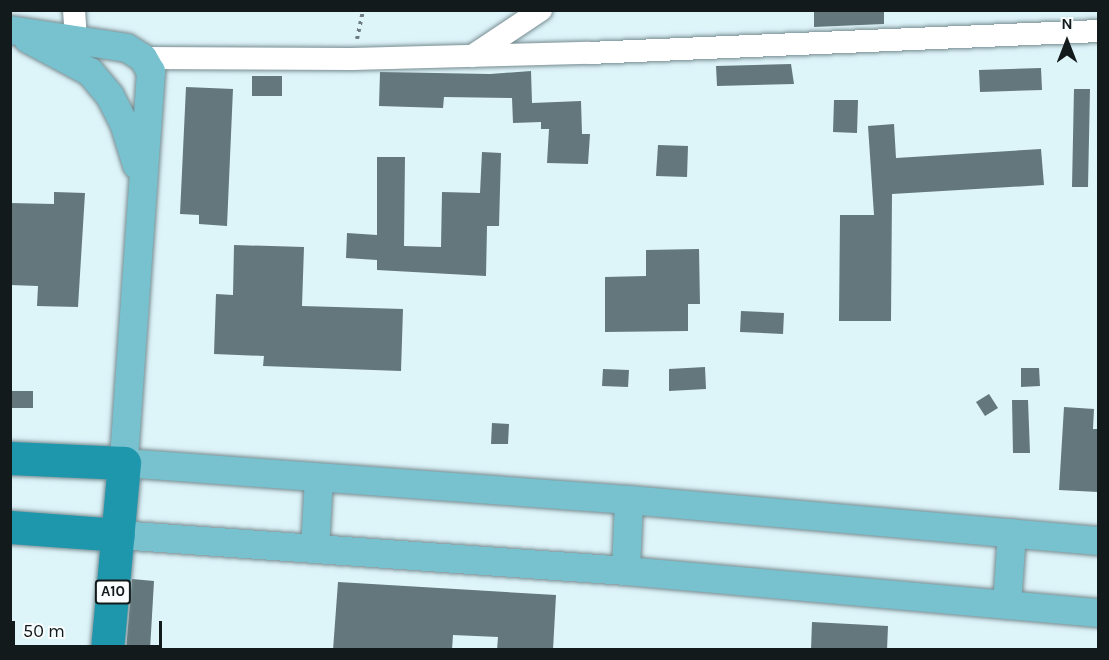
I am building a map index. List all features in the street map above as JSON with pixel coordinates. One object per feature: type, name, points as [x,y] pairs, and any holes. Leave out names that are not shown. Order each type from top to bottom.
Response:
[{"type":"highway","points":[[10,458],[124,463]]},
{"type":"highway","name":"A10","points":[[107,650],[124,463]]},
{"type":"highway","points":[[10,527],[118,535]]},
{"type":"main road","points":[[10,30],[75,24],[143,58],[151,72],[151,92],[141,176],[124,463],[629,500],[1098,542]]},
{"type":"main road","points":[[10,30],[90,72],[110,96],[124,123],[141,176]]},
{"type":"main road","points":[[315,549],[319,478]]},
{"type":"main road","points":[[626,571],[629,500]]},
{"type":"main road","points":[[1007,605],[1012,533]]},
{"type":"main road","points":[[118,535],[626,571],[1098,613]]},
{"type":"street","points":[[472,56],[541,10]]},
{"type":"street","points":[[143,58],[352,59],[472,56],[1098,31]]},
{"type":"path","points":[[352,59],[363,10]]},
{"type":"building","points":[[814,10],[884,10],[884,24],[814,27]]},
{"type":"building","points":[[791,64],[794,84],[717,86],[716,66]]},
{"type":"building","points":[[1041,68],[1042,90],[980,92],[979,70]]},
{"type":"building","points":[[531,71],[532,103],[581,101],[582,134],[590,134],[588,164],[547,163],[549,129],[541,129],[541,122],[513,123],[512,98],[444,97],[443,108],[379,106],[380,72],[490,74]]},
{"type":"building","points":[[252,76],[282,76],[282,96],[252,96]]},
{"type":"building","points":[[186,87],[233,89],[227,226],[199,224],[199,215],[180,214]]},
{"type":"building","points":[[1074,89],[1090,89],[1088,187],[1072,187]]},
{"type":"building","points":[[834,100],[858,100],[857,133],[833,132]]},
{"type":"building","points":[[894,124],[896,158],[1041,149],[1044,185],[892,194],[891,321],[839,321],[840,215],[874,215],[868,126]]},
{"type":"building","points":[[658,145],[688,146],[687,177],[656,176]]},
{"type":"building","points":[[482,152],[501,153],[499,226],[487,226],[486,276],[377,270],[377,260],[346,258],[347,233],[377,235],[377,157],[405,157],[404,246],[441,247],[442,192],[480,193]]},
{"type":"building","points":[[54,192],[85,193],[78,307],[37,306],[38,286],[10,285],[10,203],[54,204]]},
{"type":"building","points":[[234,245],[304,247],[302,306],[403,309],[401,371],[263,366],[264,356],[214,354],[216,294],[233,295]]},
{"type":"building","points":[[699,249],[700,304],[688,304],[688,331],[605,332],[605,277],[646,276],[646,250]]},
{"type":"building","points":[[741,311],[784,313],[783,334],[740,332]]},
{"type":"building","points":[[705,367],[706,389],[669,391],[669,369]]},
{"type":"building","points":[[1021,368],[1039,368],[1040,386],[1021,387]]},
{"type":"building","points":[[603,369],[629,370],[628,387],[602,386]]},
{"type":"building","points":[[10,391],[33,391],[33,408],[10,408]]},
{"type":"building","points":[[989,394],[998,408],[985,416],[976,402]]},
{"type":"building","points":[[1012,400],[1028,400],[1030,453],[1013,453]]},
{"type":"building","points":[[1064,407],[1094,409],[1093,429],[1098,429],[1098,492],[1059,490]]},
{"type":"building","points":[[492,423],[509,424],[508,444],[491,444]]},
{"type":"building","points":[[132,579],[154,581],[150,650],[126,650]]},
{"type":"building","points":[[338,582],[556,595],[553,650],[497,650],[498,637],[453,635],[452,650],[333,650]]},
{"type":"building","points":[[812,622],[888,626],[887,650],[811,650]]}]
